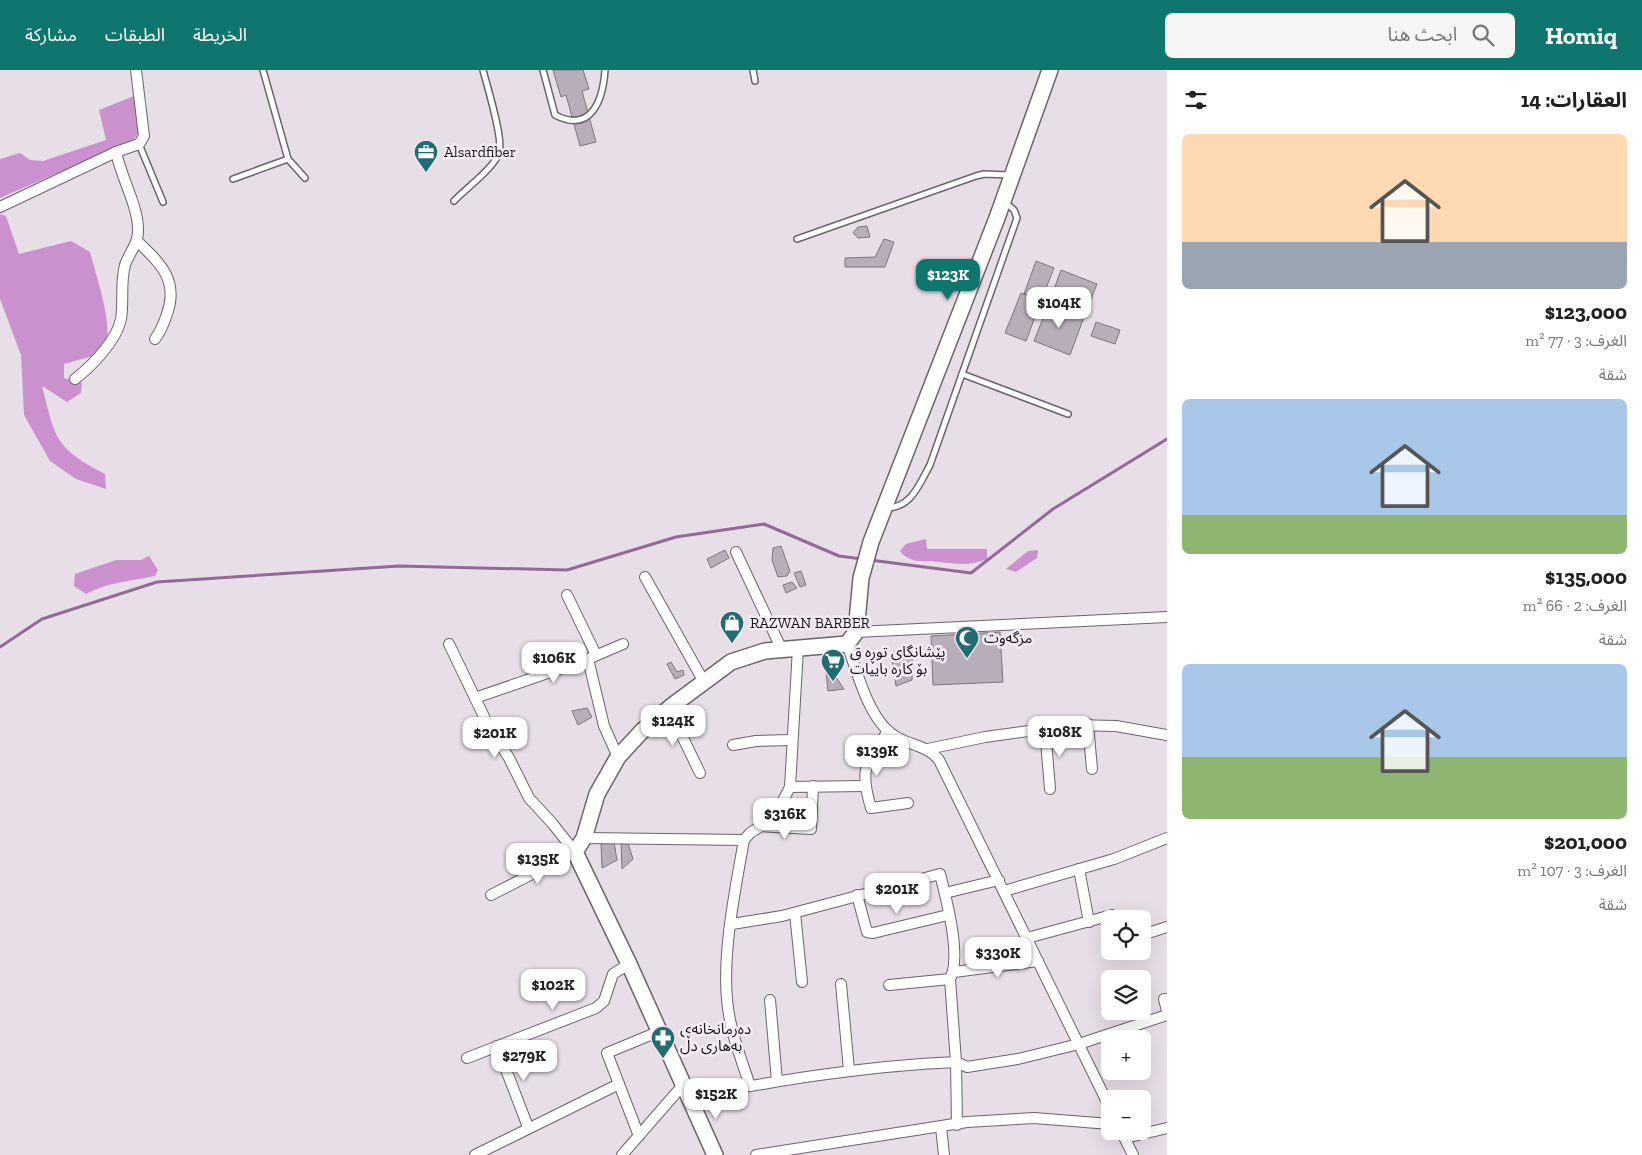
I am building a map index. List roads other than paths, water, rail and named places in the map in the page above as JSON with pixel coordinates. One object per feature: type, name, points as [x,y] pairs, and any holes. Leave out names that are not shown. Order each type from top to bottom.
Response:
[{"type":"street","points":[[0,207],[116,152],[138,144],[144,136],[136,70]]},
{"type":"street","points":[[1050,70],[1003,200],[871,542],[861,578],[852,638],[863,689],[880,723],[896,737],[928,749],[939,760],[1101,1090]]},
{"type":"street","points":[[75,379],[92,366],[121,320],[125,266],[137,241],[137,218],[119,170],[116,152]]},
{"type":"street","points":[[137,241],[163,268],[171,283],[170,304],[160,332],[155,338]]},
{"type":"street","points":[[736,552],[782,650]]},
{"type":"street","points":[[644,577],[704,682]]},
{"type":"street","points":[[567,595],[592,657],[604,726],[618,757]]},
{"type":"street","points":[[491,895],[575,852],[584,838],[597,794],[618,757],[642,731],[731,662],[765,651],[798,648],[852,638],[1167,617]]},
{"type":"street","points":[[449,644],[475,698],[529,798],[575,852],[629,964],[715,1155]]},
{"type":"street","points":[[475,698],[592,657],[623,644]]},
{"type":"street","points":[[750,1086],[728,1010],[725,982],[744,840],[760,826],[774,818],[790,786],[791,740],[798,648]]},
{"type":"street","points":[[669,709],[700,773]]},
{"type":"street","points":[[928,749],[1045,729],[1088,724],[1116,726],[1163,735],[1167,744]]},
{"type":"street","points":[[1088,724],[1092,769]]},
{"type":"street","points":[[1045,729],[1050,788]]},
{"type":"street","points":[[888,731],[870,757],[865,769],[865,786],[871,808],[908,803]]},
{"type":"street","points":[[733,745],[756,741],[791,740]]},
{"type":"street","points":[[790,786],[865,786]]},
{"type":"street","points":[[760,826],[811,829],[813,786]]},
{"type":"street","points":[[584,838],[744,840]]},
{"type":"street","points":[[1004,890],[1078,870],[1167,838]]},
{"type":"street","points":[[1078,870],[1089,922]]},
{"type":"street","points":[[732,924],[795,913],[940,874],[953,944],[952,976],[957,1125]]},
{"type":"street","points":[[945,893],[999,880]]},
{"type":"street","points":[[857,895],[867,932],[873,933],[948,915]]},
{"type":"street","points":[[795,913],[802,982]]},
{"type":"street","points":[[1027,938],[1101,918]]},
{"type":"street","points":[[1151,932],[1167,927]]},
{"type":"street","points":[[889,985],[1038,961]]},
{"type":"street","points":[[467,1058],[601,1005],[612,982],[613,974],[629,964]]},
{"type":"street","points":[[841,984],[849,1070]]},
{"type":"street","points":[[1167,999],[1164,999],[1167,1011]]},
{"type":"street","points":[[770,1000],[777,1081]]},
{"type":"street","points":[[622,1155],[639,1136],[687,1091],[750,1086],[849,1070],[956,1062],[967,1067],[1018,1059],[1079,1044],[1167,1015]]},
{"type":"street","points":[[639,1136],[606,1053],[660,1032]]},
{"type":"street","points":[[497,1046],[528,1127]]},
{"type":"street","points":[[475,1155],[528,1127],[619,1084]]},
{"type":"street","points":[[756,1155],[957,1125],[1034,1118],[1101,1123]]},
{"type":"street","points":[[941,1127],[944,1155]]},
{"type":"street","points":[[1151,1131],[1167,1128]]},
{"type":"street","points":[[1126,1140],[1133,1155]]},
{"type":"lane","points":[[263,70],[288,159],[305,178]]},
{"type":"lane","points":[[454,201],[490,166],[499,153],[499,140],[482,70]]},
{"type":"lane","points":[[543,70],[555,115],[571,120],[584,118],[598,107],[604,88],[605,70]]},
{"type":"lane","points":[[753,70],[755,80]]},
{"type":"lane","points":[[138,144],[162,202]]},
{"type":"lane","points":[[233,179],[288,159]]},
{"type":"lane","points":[[797,239],[976,176],[984,174],[1012,176]]},
{"type":"lane","points":[[885,508],[903,506],[917,488],[930,465],[1017,218],[1014,210],[1003,200]]},
{"type":"lane","points":[[962,374],[1068,414]]},
{"type":"waterway","points":[[870,560],[971,573],[1053,509],[1167,439]]},
{"type":"waterway","points":[[0,647],[42,619],[157,582],[399,566],[567,570],[676,537],[764,524],[839,556],[862,559]]},
{"type":"place","name":"Alsardfiber","points":[[426,173]]},
{"type":"place","name":"RAZWAN BARBER","points":[[732,644]]},
{"type":"place","name":"مزگه‌وت","points":[[967,659]]},
{"type":"place","name":"پێشانگای توڕه ق بۆ کاره باییات","points":[[833,682]]},
{"type":"place","name":"دەرمانخانەی بەهاری دڵ","points":[[663,1059]]}]
